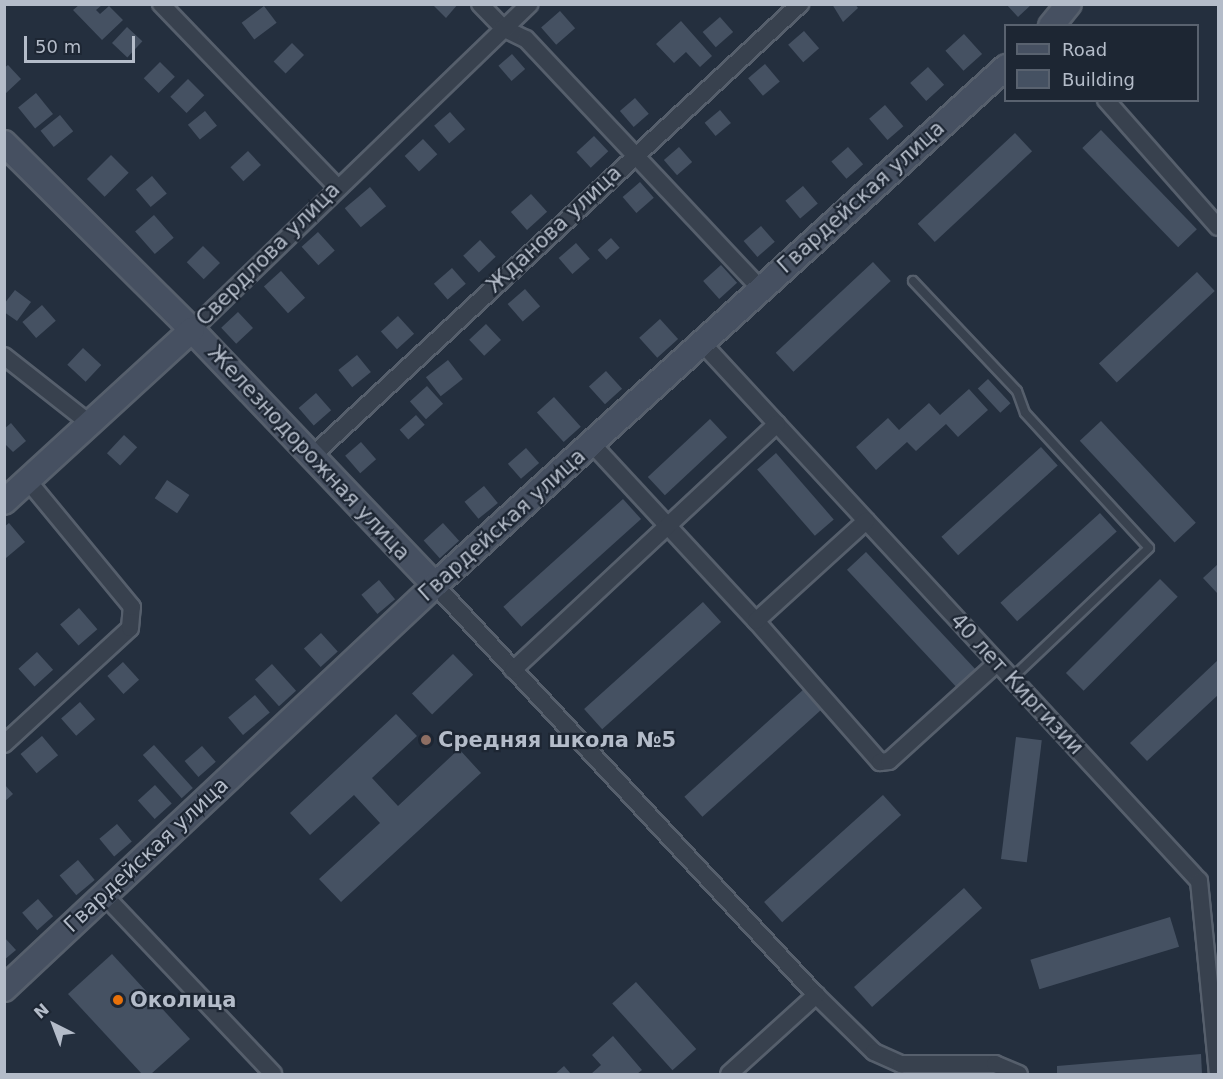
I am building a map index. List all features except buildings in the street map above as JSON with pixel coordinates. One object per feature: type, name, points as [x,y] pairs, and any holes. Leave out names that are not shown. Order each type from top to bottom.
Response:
[{"type":"street","points":[[161,4],[337,187]]},
{"type":"street","points":[[480,4],[503,28],[526,39],[761,289]]},
{"type":"street","name":"Свердлова улица","points":[[4,502],[192,330],[337,187],[529,4]]},
{"type":"street","name":"Жданова улица","points":[[311,457],[635,154],[800,4]]},
{"type":"street","points":[[1053,24],[1069,4]]},
{"type":"street","name":"Гвардейская улица","points":[[4,989],[435,585],[703,344],[1004,68]]},
{"type":"street","points":[[1108,102],[1218,227]]},
{"type":"street","name":"Железнодорожная улица","points":[[4,143],[192,330],[435,585]]},
{"type":"street","name":"40 лет Киргизии","points":[[703,344],[1198,881],[1218,1074]]},
{"type":"street","points":[[4,357],[89,423]]},
{"type":"street","points":[[513,670],[777,424]]},
{"type":"street","points":[[592,444],[756,621],[876,760],[884,763],[997,663]]},
{"type":"street","points":[[4,744],[130,628],[132,607],[28,481]]},
{"type":"street","points":[[756,621],[866,521]]},
{"type":"street","points":[[435,585],[816,995],[874,1052],[901,1064],[995,1064],[1019,1074]]},
{"type":"street","points":[[104,895],[273,1074]]},
{"type":"street","points":[[729,1074],[816,995]]},
{"type":"lane","points":[[913,281],[1017,391],[1025,413],[1149,548],[1012,678]]},
{"type":"place","name":"Средняя школа №5","points":[[426,740]]},
{"type":"place","name":"Околица","points":[[118,1000]]}]
